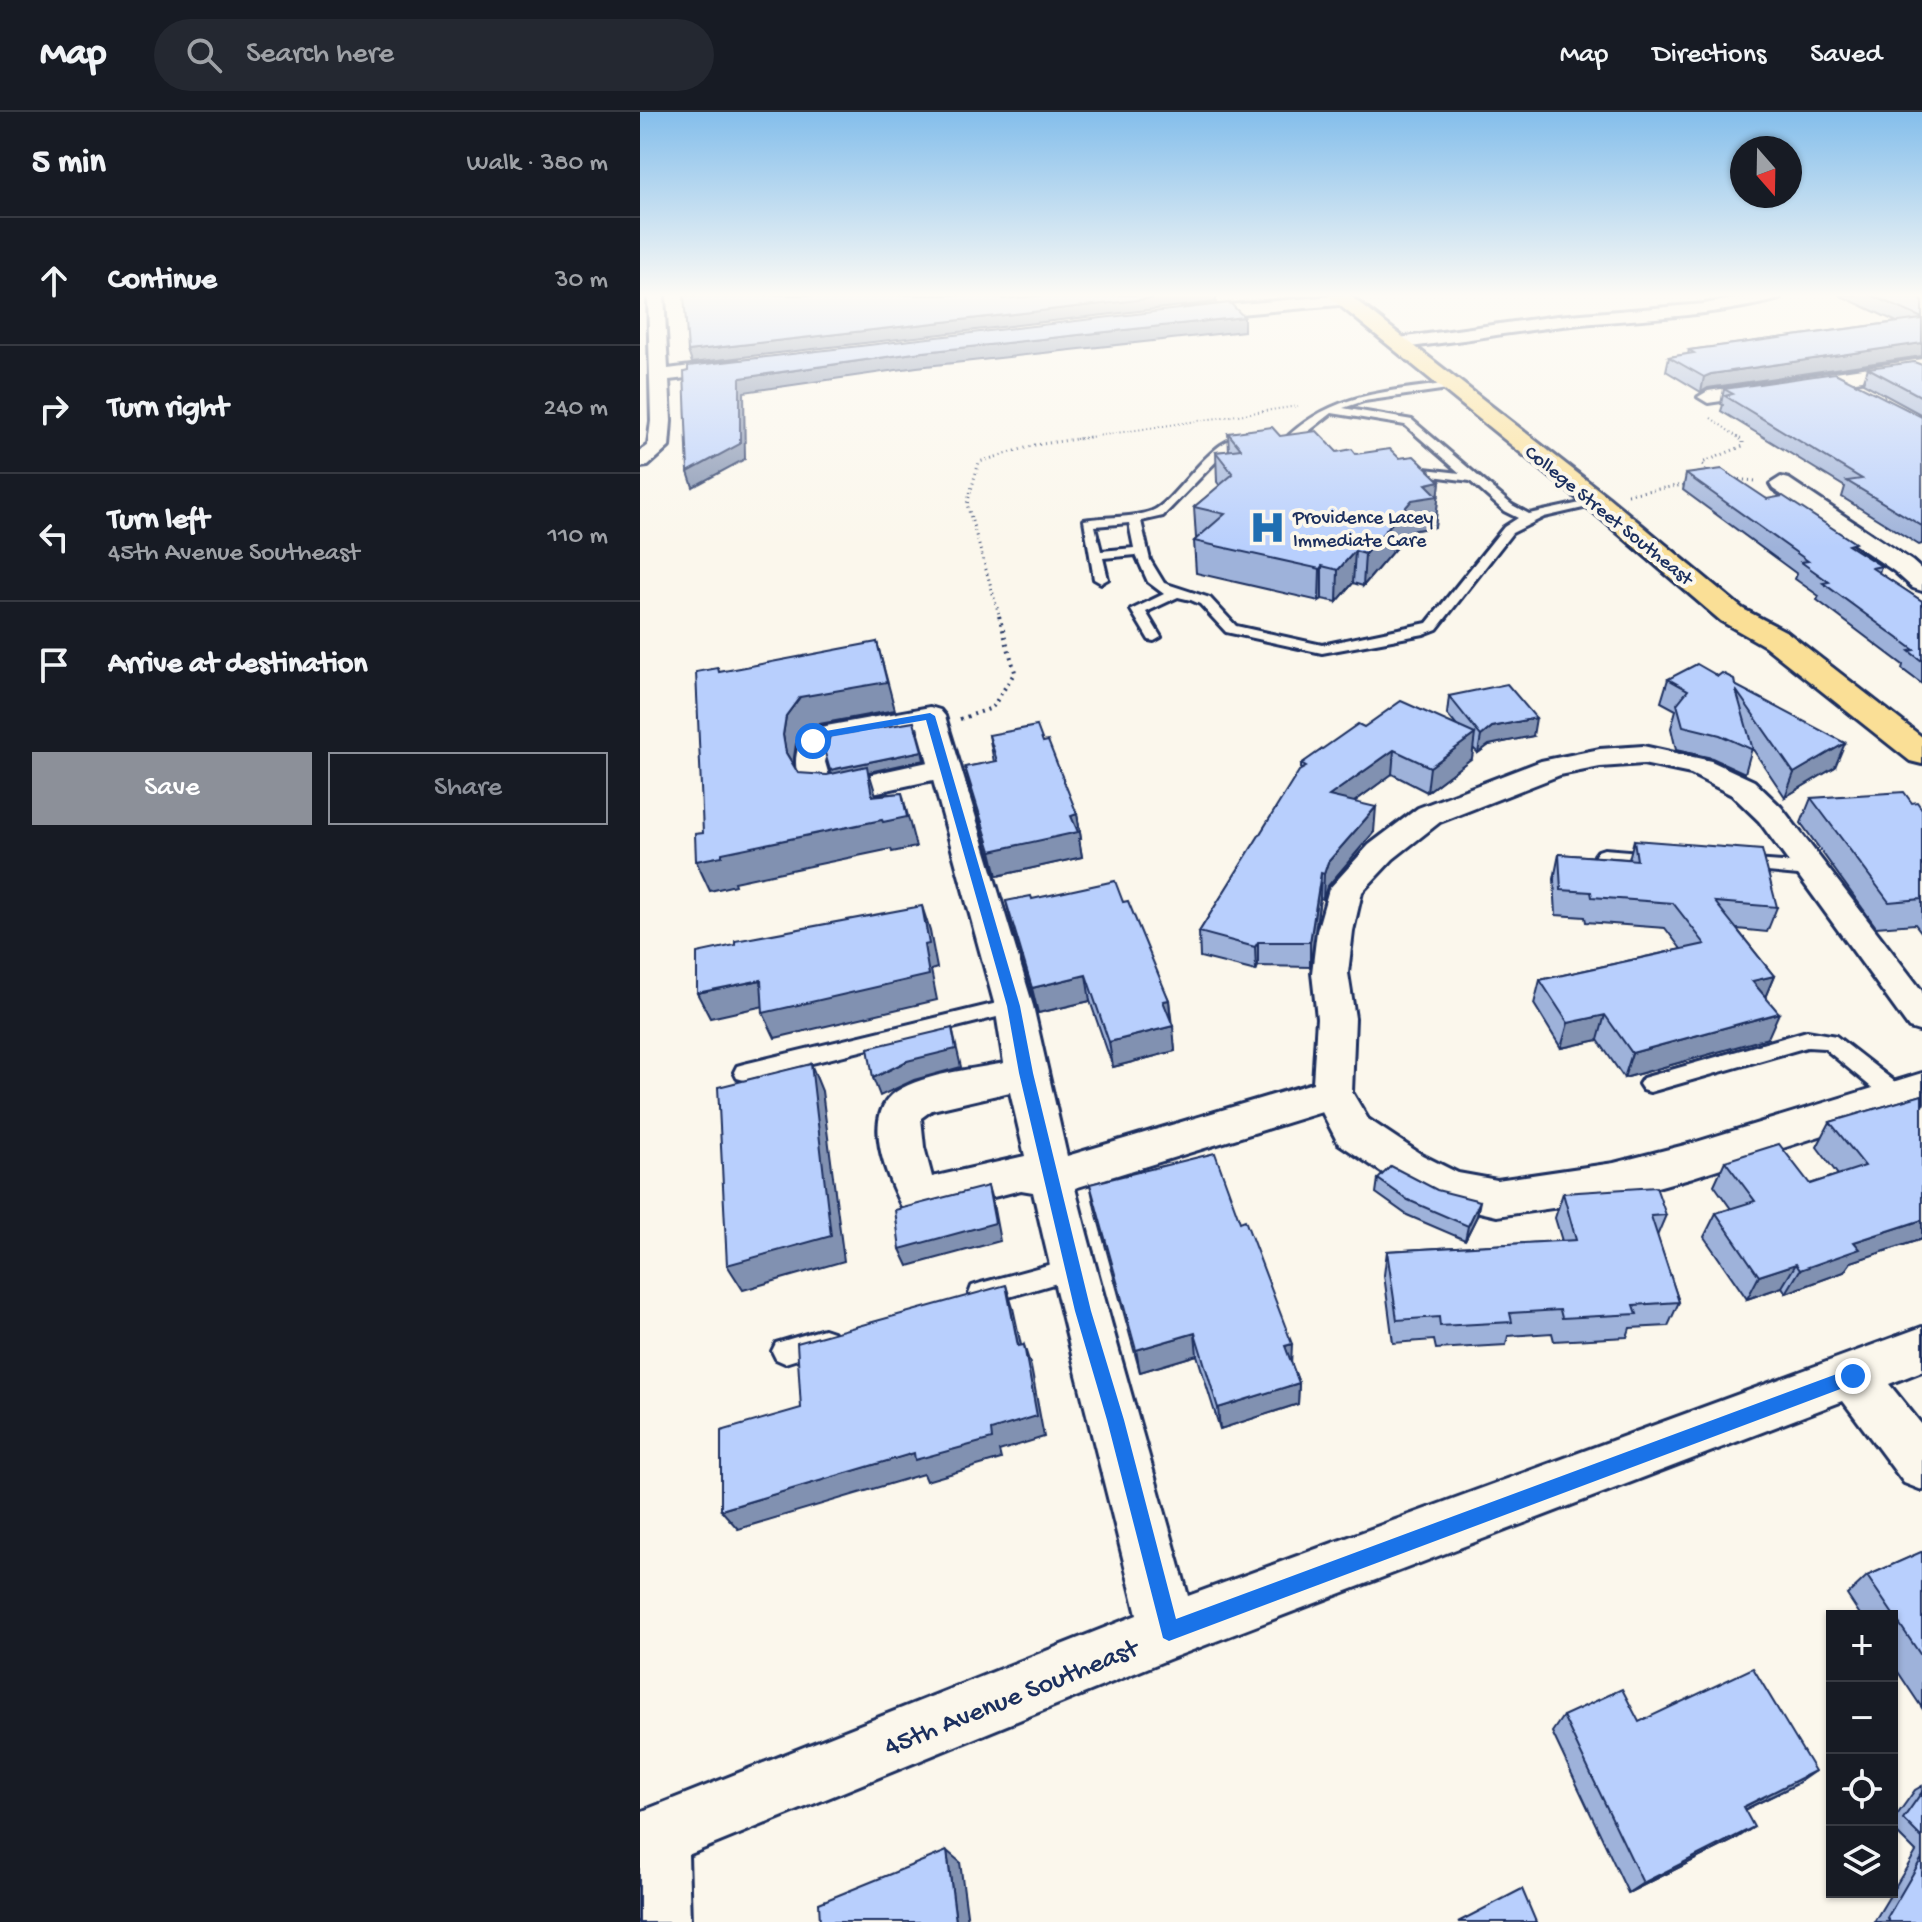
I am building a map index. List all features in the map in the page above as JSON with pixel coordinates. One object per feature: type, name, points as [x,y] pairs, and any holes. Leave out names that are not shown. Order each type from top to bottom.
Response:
[{"type":"main road","name":"College Street Southeast","points":[[1443,379],[1596,501],[1732,615],[1776,639],[1922,754]]},
{"type":"main road","name":"College Street Southeast","points":[[1732,615],[1750,641],[1922,781]]},
{"type":"street","points":[[641,461],[658,447],[658,379]]},
{"type":"street","points":[[1707,406],[1827,379]]},
{"type":"street","points":[[1837,379],[1860,392]]},
{"type":"street","points":[[1781,484],[1903,566],[1922,583]]},
{"type":"street","points":[[944,768],[836,792],[820,792],[808,754],[813,741],[820,735],[930,716],[1014,1006],[1026,1073],[1074,1268],[1169,1631]]},
{"type":"street","points":[[1909,1091],[1693,1160],[1614,1181],[1497,1198],[1451,1189],[1407,1167],[1353,1131],[1332,1093],[1336,1018],[1330,973],[1335,931],[1346,889],[1381,852],[1429,815],[1552,767],[1600,758],[1643,755],[1700,767],[1743,788],[1770,814],[1922,1018]]},
{"type":"street","points":[[1026,1073],[922,1097],[906,1105],[900,1119],[910,1183],[919,1198],[1021,1173],[1052,1178],[1332,1093]]},
{"type":"street","name":"45th Avenue Southeast","points":[[648,1841],[1169,1631],[1922,1349]]},
{"type":"street","points":[[1853,1376],[1922,1465]]},
{"type":"street","points":[[648,1841],[658,1922]]},
{"type":"lane","points":[[1278,441],[1330,409],[1349,402],[1451,386]]},
{"type":"lane","points":[[1330,409],[1408,422],[1508,508],[1527,518]]},
{"type":"lane","points":[[1101,579],[1088,523],[1134,519],[1159,513],[1227,444],[1278,441],[1314,452]]},
{"type":"lane","points":[[1396,469],[1473,478]]},
{"type":"lane","points":[[1134,519],[1140,551],[1152,579],[1165,590],[1206,601],[1222,624],[1231,629],[1310,649],[1412,633],[1432,626],[1508,530],[1527,518],[1596,501]]},
{"type":"lane","points":[[1095,555],[1140,551]]},
{"type":"lane","points":[[1154,637],[1138,610],[1177,593]]},
{"type":"lane","points":[[1604,855],[1667,860]]},
{"type":"lane","points":[[1730,864],[1809,870]]},
{"type":"lane","points":[[744,1072],[1014,1006]]},
{"type":"lane","points":[[1650,1084],[1807,1039],[1829,1041],[1909,1091]]},
{"type":"lane","points":[[952,1303],[1074,1268]]},
{"type":"lane","points":[[785,1351],[846,1333]]},
{"type":"path","points":[[933,728],[992,708],[1015,672],[967,504],[979,462],[1035,445],[1300,406],[1349,402]]},
{"type":"path","points":[[1707,406],[1743,441],[1743,446],[1702,463],[1712,480]]},
{"type":"path","points":[[1720,479],[1781,484]]},
{"type":"path","points":[[1596,501],[1691,483]]},
{"type":"building","points":[[684,379],[740,379],[740,444],[688,472]]},
{"type":"building","points":[[1790,379],[1848,379],[1922,417],[1922,526],[1847,481],[1862,479],[1725,396],[1733,394],[1724,389]]},
{"type":"building","points":[[1889,379],[1922,379],[1922,397]]},
{"type":"building","points":[[1272,427],[1280,436],[1317,431],[1337,452],[1352,449],[1356,454],[1390,449],[1399,458],[1414,456],[1440,481],[1426,484],[1438,496],[1412,500],[1365,554],[1355,551],[1338,570],[1322,566],[1320,569],[1194,541],[1225,514],[1194,507],[1233,474],[1216,452],[1241,449],[1228,433]]},
{"type":"building","points":[[1722,469],[1767,499],[1783,496],[1855,543],[1848,545],[1881,566],[1872,568],[1922,601],[1922,661],[1909,651],[1914,650],[1823,583],[1829,582],[1801,562],[1808,561],[1686,474]]},
{"type":"building","points":[[877,642],[887,682],[800,697],[786,716],[783,735],[786,753],[798,773],[827,775],[867,766],[872,796],[902,793],[907,817],[722,853],[722,856],[696,861],[695,834],[703,833],[696,672],[718,668],[719,672]]},
{"type":"building","points":[[1697,664],[1718,676],[1722,673],[1734,679],[1735,685],[1845,743],[1794,773],[1736,690],[1753,750],[1720,735],[1683,726],[1677,704],[1688,690],[1668,679]]},
{"type":"building","points":[[1507,684],[1536,718],[1492,727],[1481,736],[1449,696]]},
{"type":"building","points":[[1401,701],[1475,734],[1430,767],[1394,750],[1329,796],[1376,807],[1328,862],[1324,874],[1321,873],[1310,942],[1258,942],[1255,947],[1199,932],[1299,771],[1306,767],[1301,764],[1358,724],[1364,727]]},
{"type":"building","points":[[914,722],[922,751],[830,770],[825,753],[830,736]]},
{"type":"building","points":[[1037,726],[1043,742],[1048,741],[1077,814],[1071,816],[1078,832],[991,851],[965,767],[997,761],[989,735]]},
{"type":"building","points":[[1904,792],[1912,803],[1917,802],[1922,809],[1922,899],[1889,902],[1811,798]]},
{"type":"building","points":[[1634,840],[1762,850],[1777,907],[1715,902],[1774,976],[1752,981],[1779,1013],[1632,1053],[1605,1015],[1568,1023],[1540,980],[1705,944],[1673,903],[1592,897],[1591,892],[1561,890],[1559,854],[1637,860]]},
{"type":"building","points":[[1115,881],[1123,902],[1128,901],[1169,1000],[1163,1001],[1173,1026],[1109,1042],[1086,975],[1032,988],[1006,901],[1031,896],[1032,899]]},
{"type":"building","points":[[922,906],[929,944],[924,945],[929,975],[763,1013],[761,980],[697,993],[697,953],[735,945],[735,941]]},
{"type":"building","points":[[952,1028],[956,1049],[907,1061],[873,1078],[868,1048]]},
{"type":"building","points":[[811,1064],[831,1236],[727,1265],[718,1087]]},
{"type":"building","points":[[1922,1095],[1922,1220],[1854,1242],[1860,1249],[1800,1270],[1796,1264],[1759,1276],[1716,1213],[1755,1201],[1725,1161],[1779,1144],[1810,1184],[1865,1166],[1830,1122]]},
{"type":"building","points":[[1215,1153],[1240,1222],[1245,1220],[1292,1344],[1285,1346],[1299,1383],[1218,1408],[1195,1333],[1136,1350],[1090,1184]]},
{"type":"building","points":[[1391,1166],[1437,1190],[1480,1201],[1468,1226],[1408,1200],[1378,1179]]},
{"type":"building","points":[[988,1186],[995,1223],[900,1249],[895,1210]]},
{"type":"building","points":[[1656,1187],[1666,1215],[1651,1216],[1679,1302],[1634,1305],[1637,1314],[1562,1318],[1560,1310],[1510,1313],[1512,1322],[1440,1326],[1439,1317],[1397,1320],[1387,1251],[1576,1240],[1563,1193]]},
{"type":"building","points":[[1006,1285],[1018,1346],[1024,1345],[1037,1416],[991,1430],[992,1439],[915,1460],[914,1453],[721,1510],[721,1431],[801,1408],[797,1343]]},
{"type":"building","points":[[1922,1552],[1922,1657],[1898,1622],[1898,1610],[1890,1610],[1867,1576]]},
{"type":"building","points":[[1753,1668],[1815,1771],[1743,1807],[1754,1827],[1643,1883],[1563,1716],[1622,1689],[1639,1722]]},
{"type":"building","points":[[1922,1792],[1922,1838],[1903,1819]]},
{"type":"building","points":[[947,1851],[956,1922],[820,1922],[819,1903]]},
{"type":"building","points":[[1922,1858],[1922,1922],[1890,1922],[1887,1918]]},
{"type":"building","points":[[1522,1889],[1536,1922],[1458,1922]]},
{"type":"place","name":"Providence Lacey Immediate Care","points":[[1267,528]]},
{"type":"route","points":[[813,741],[820,735],[930,716],[995,950],[1014,1006],[1026,1073],[1083,1311],[1115,1420],[1169,1631],[1853,1376]]}]
